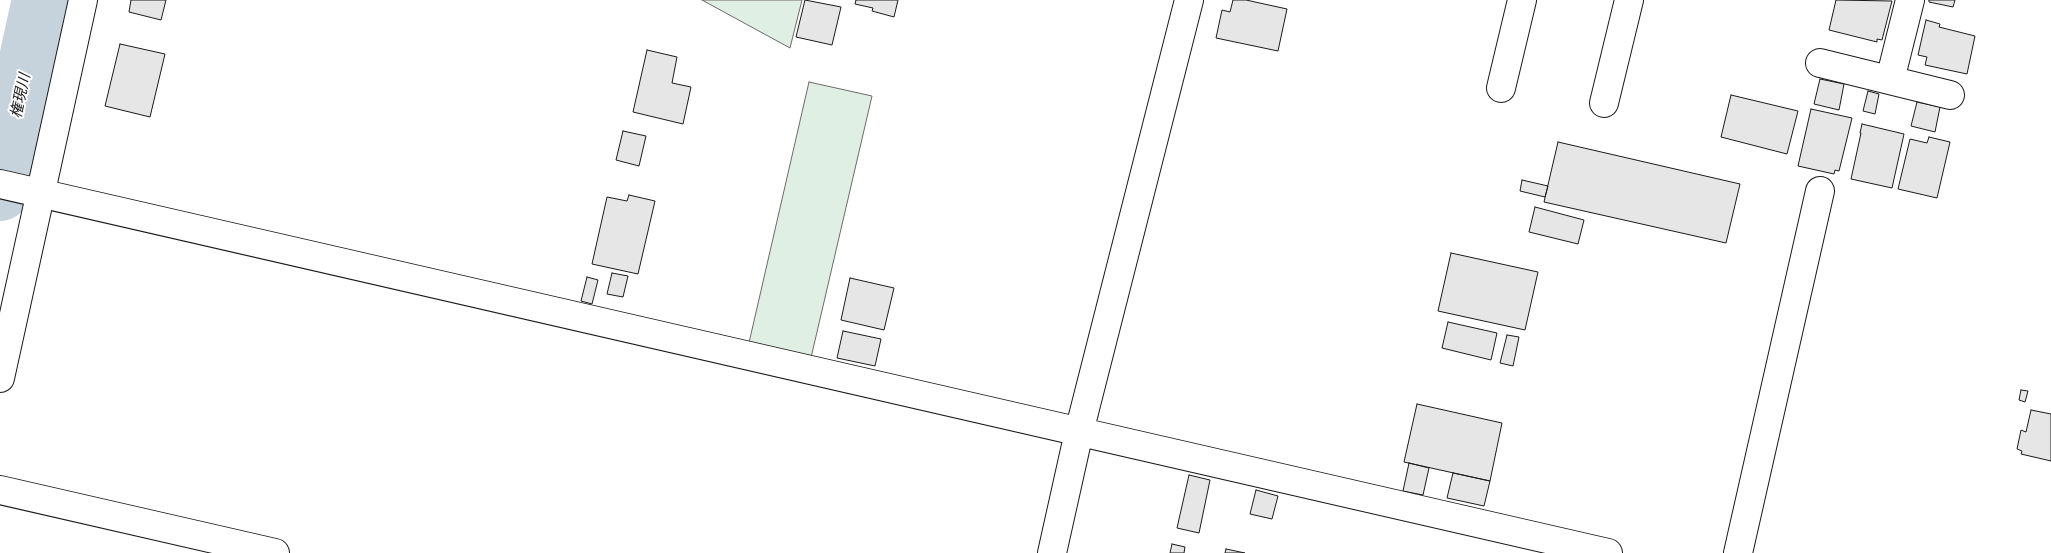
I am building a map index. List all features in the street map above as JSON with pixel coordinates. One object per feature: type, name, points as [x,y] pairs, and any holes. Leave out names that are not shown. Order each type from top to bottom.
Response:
[{"type":"street","points":[[0,378],[83,0]]},
{"type":"street","points":[[1052,553],[1079,432],[1189,0]]},
{"type":"street","points":[[1501,88],[1522,0]]},
{"type":"street","points":[[1604,103],[1629,0]]},
{"type":"street","points":[[1890,80],[1910,0]]},
{"type":"street","points":[[1820,63],[1950,95]]},
{"type":"street","points":[[0,184],[1608,553]]},
{"type":"street","points":[[1738,553],[1820,191]]},
{"type":"street","points":[[0,490],[275,553]]},
{"type":"green space","points":[[702,0],[802,0],[790,48]]},
{"type":"green space","points":[[809,82],[872,96],[810,362],[748,347]]},
{"type":"building","points":[[131,0],[166,0],[161,20],[129,12]]},
{"type":"building","points":[[805,0],[841,7],[832,45],[796,37]]},
{"type":"building","points":[[856,0],[898,0],[894,17],[872,11],[873,8],[855,4]]},
{"type":"building","points":[[1233,0],[1246,0],[1287,9],[1278,51],[1216,38],[1222,10],[1230,12]]},
{"type":"building","points":[[1836,0],[1892,1],[1882,40],[1877,39],[1877,42],[1829,30]]},
{"type":"building","points":[[1929,0],[1955,0],[1953,7],[1929,2]]},
{"type":"building","points":[[1926,20],[1940,24],[1939,27],[1975,36],[1967,74],[1925,65],[1927,57],[1918,55]]},
{"type":"building","points":[[120,44],[165,54],[150,117],[105,106]]},
{"type":"building","points":[[647,50],[677,57],[672,83],[691,87],[683,124],[633,112]]},
{"type":"building","points":[[1820,79],[1844,84],[1839,110],[1814,104]]},
{"type":"building","points":[[1868,91],[1879,94],[1875,114],[1863,111]]},
{"type":"building","points":[[1731,95],[1798,111],[1787,154],[1721,137]]},
{"type":"building","points":[[1917,102],[1940,107],[1935,132],[1911,126]]},
{"type":"building","points":[[1811,109],[1852,118],[1839,171],[1835,170],[1834,174],[1798,166]]},
{"type":"building","points":[[1862,124],[1904,134],[1892,188],[1851,179]]},
{"type":"building","points":[[623,131],[646,136],[639,166],[616,160]]},
{"type":"building","points":[[1929,137],[1950,142],[1937,198],[1898,189],[1910,139],[1927,143]]},
{"type":"building","points":[[1558,142],[1740,184],[1726,243],[1544,202]]},
{"type":"building","points":[[1522,180],[1548,186],[1545,197],[1520,191]]},
{"type":"building","points":[[629,195],[655,201],[638,274],[592,264],[607,197],[627,201]]},
{"type":"building","points":[[1535,207],[1584,220],[1578,244],[1529,232]]},
{"type":"building","points":[[1451,253],[1538,272],[1525,330],[1438,311]]},
{"type":"building","points":[[612,273],[628,276],[623,297],[607,294]]},
{"type":"building","points":[[587,277],[598,280],[592,304],[581,301]]},
{"type":"building","points":[[850,278],[894,288],[884,330],[841,320]]},
{"type":"building","points":[[1448,322],[1497,333],[1491,360],[1442,348]]},
{"type":"building","points":[[843,331],[881,339],[875,366],[837,358]]},
{"type":"building","points":[[1507,335],[1519,337],[1513,366],[1500,363]]},
{"type":"building","points":[[2021,390],[2028,391],[2025,402],[2019,400]]},
{"type":"building","points":[[1417,404],[1502,423],[1490,481],[1404,462]]},
{"type":"building","points":[[2031,410],[2051,414],[2051,461],[2021,454],[2022,451],[2017,449],[2021,430],[2026,432]]},
{"type":"building","points":[[1409,463],[1429,468],[1423,495],[1403,491]]},
{"type":"building","points":[[1453,473],[1490,481],[1484,506],[1447,498]]},
{"type":"building","points":[[1189,475],[1210,480],[1199,533],[1177,528]]},
{"type":"building","points":[[1256,490],[1278,496],[1272,519],[1250,514]]},
{"type":"building","points":[[1172,544],[1185,547],[1184,553],[1170,553]]},
{"type":"building","points":[[1226,549],[1245,553],[1225,553]]},
{"type":"waterway","name":"権現川","points":[[0,191],[42,0]]}]
